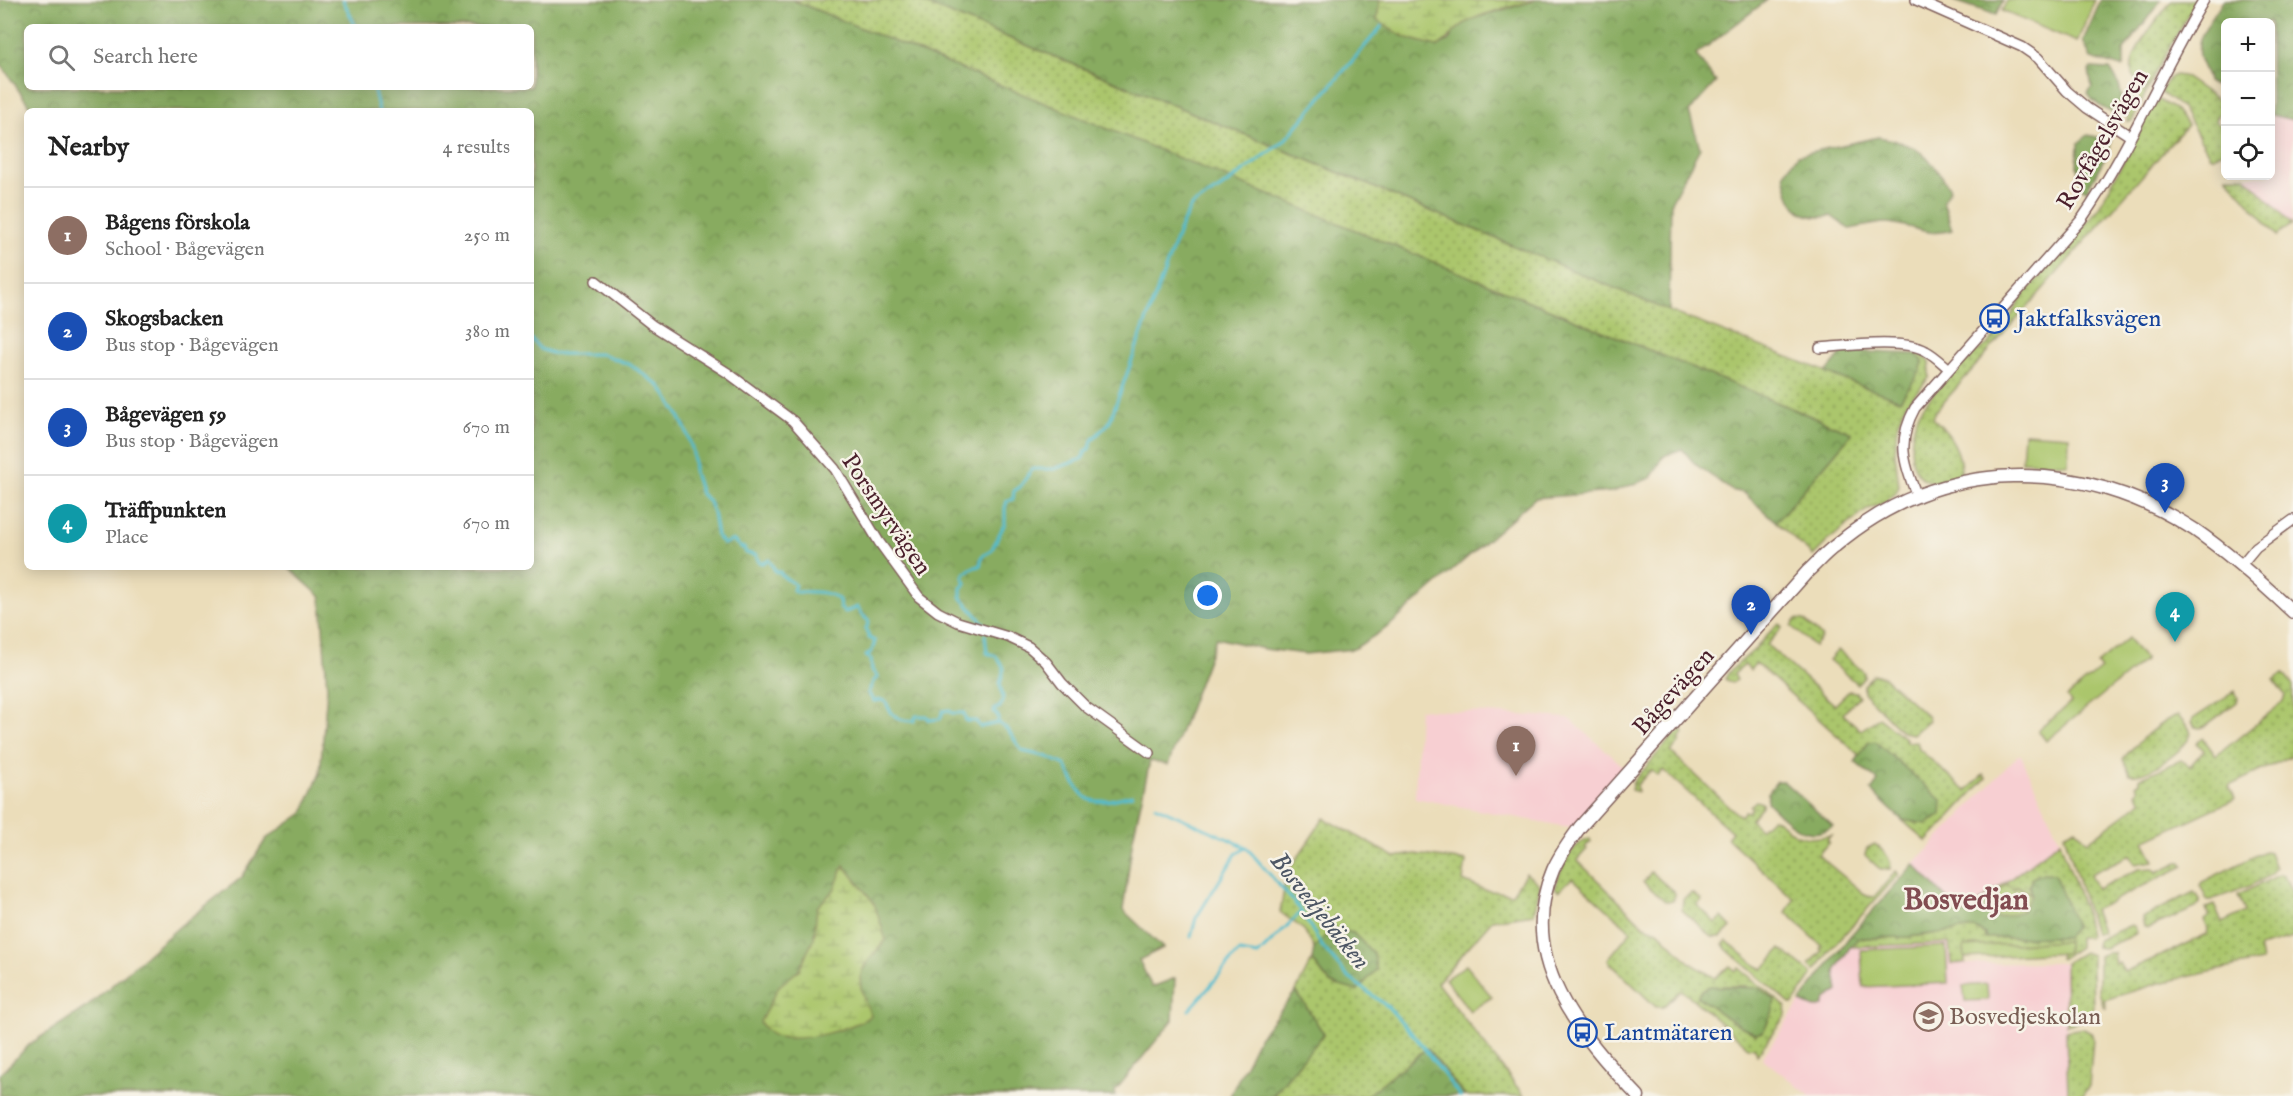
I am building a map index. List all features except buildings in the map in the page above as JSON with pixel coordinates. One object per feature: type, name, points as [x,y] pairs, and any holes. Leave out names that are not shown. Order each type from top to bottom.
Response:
[{"type":"street","points":[[1916,0],[2022,47],[2038,58],[2067,91],[2087,108],[2130,136]]},
{"type":"street","name":"Rovfågelsvägen","points":[[1917,496],[1903,453],[1906,428],[1915,408],[2080,220],[2103,188],[2204,0]]},
{"type":"street","name":"Porsmyrvägen","points":[[596,281],[652,326],[728,373],[793,421],[835,469],[879,542],[919,597],[938,612],[958,622],[1029,647],[1046,662],[1062,683],[1086,707],[1150,753]]},
{"type":"street","points":[[1820,348],[1868,344],[1911,345],[1926,350],[1948,368]]},
{"type":"street","name":"Bågevägen","points":[[1638,1096],[1583,1032],[1558,992],[1546,961],[1542,918],[1550,879],[1563,851],[1580,827],[1808,571],[1834,546],[1879,514],[1917,496],[1955,483],[1995,477],[2052,477],[2087,482],[2130,496],[2193,529],[2241,565],[2293,612]]},
{"type":"street","points":[[2241,565],[2256,548],[2293,520]]},
{"type":"shaded area","points":[[2275,116],[2293,120],[2292,224],[2249,180],[2275,180]]},
{"type":"shaded area","points":[[1419,709],[1569,718],[1623,766],[1610,785],[1572,828],[1415,798]]},
{"type":"shaded area","points":[[2018,755],[2021,755],[2060,841],[1963,915],[1914,864]]},
{"type":"shaded area","name":"Bosvedjeskolan","points":[[1950,943],[1951,964],[2065,963],[2068,1096],[1810,1096],[1762,1058],[1800,1002],[1815,1008],[1838,991],[1834,971],[1850,947]]},
{"type":"green space","points":[[0,0],[792,0],[1852,433],[1776,522],[1744,493],[1731,490],[1695,464],[1682,449],[1664,456],[1651,478],[1612,492],[1535,498],[1388,627],[1354,649],[1305,654],[1264,649],[1216,638],[1168,765],[1150,761],[1133,838],[1123,910],[1163,948],[1139,960],[1152,987],[1175,978],[1173,1020],[1115,1091],[1116,1096],[0,1096],[0,1074],[30,1044],[88,1006],[181,925],[242,877],[266,839],[303,813],[320,773],[327,689],[321,597],[291,570],[534,570],[534,108],[31,108],[0,63]]},
{"type":"green space","points":[[792,0],[916,0],[1364,183],[1669,311],[1900,400],[1922,361],[1916,354],[1920,352],[1930,362],[1929,378],[1906,404],[1897,427],[1895,453],[1899,486],[1896,493],[1886,502],[1868,509],[1830,539],[1813,556],[1776,522],[1852,433]]},
{"type":"green space","points":[[916,0],[1380,0],[1377,19],[1405,37],[1438,46],[1449,40],[1455,30],[1468,20],[1536,0],[1767,0],[1696,55],[1716,82],[1689,112],[1700,148],[1671,202],[1669,311],[1364,183]]},
{"type":"green space","points":[[1380,0],[1536,0],[1474,18],[1438,46],[1405,37],[1377,19]]},
{"type":"green space","points":[[1952,0],[2003,0],[1996,15]]},
{"type":"green space","points":[[2007,0],[2095,0],[2077,42],[2002,11]]},
{"type":"green space","points":[[2101,0],[2161,0],[2124,50],[2124,66],[2121,67],[2091,58],[2083,41]]},
{"type":"green space","points":[[2172,0],[2197,0],[2161,62],[2132,121],[2128,122],[2131,89],[2144,91],[2147,86],[2136,80],[2132,74],[2134,56],[2139,45]]},
{"type":"green space","points":[[2223,0],[2293,0],[2293,120],[2275,116],[2275,18],[2221,18],[2221,90],[2208,82],[2199,56],[2200,41],[2206,26]]},
{"type":"green space","points":[[2091,68],[2110,69],[2120,90],[2122,113],[2117,115],[2108,111],[2090,97],[2088,93],[2092,87],[2089,71]]},
{"type":"green space","points":[[2183,76],[2221,102],[2221,111],[2215,121],[2221,126],[2221,152],[2210,156],[2182,108],[2160,92],[2170,77]]},
{"type":"green space","points":[[2157,99],[2176,110],[2187,125],[1936,411],[1933,418],[1954,444],[1961,475],[1937,482],[1924,479],[1917,472],[1911,452],[1914,429],[1921,410],[1964,361],[1967,362],[1987,345],[2009,320],[2019,301],[2098,209]]},
{"type":"green space","points":[[2088,135],[2111,140],[2110,148],[2087,190],[2082,188],[2077,167],[2078,143]]},
{"type":"green space","points":[[1878,137],[1912,147],[1929,159],[1950,189],[1943,201],[1952,230],[1927,232],[1883,223],[1849,229],[1831,216],[1810,216],[1797,208],[1788,193],[1784,173],[1798,155]]},
{"type":"green space","points":[[2229,180],[2249,180],[2292,224],[2277,236]]},
{"type":"green space","points":[[1844,351],[1916,354],[1923,361],[1920,372],[1900,400],[1826,373]]},
{"type":"green space","points":[[2024,433],[2069,436],[2068,464],[2022,461]]},
{"type":"green space","points":[[1796,619],[1804,620],[1822,637],[1814,646],[1791,626]]},
{"type":"green space","points":[[1777,624],[1782,628],[1767,645],[1835,705],[1849,691],[1856,692],[1859,696],[1843,714],[1861,730],[1879,718],[1906,739],[1906,742],[1917,741],[1919,749],[1966,791],[1983,775],[1986,778],[1927,842],[1902,820],[1903,818],[1916,823],[1868,743],[1860,756],[1756,663],[1750,670],[1745,665],[1734,674],[1737,680],[1732,683],[1725,679],[1729,672],[1755,649]]},
{"type":"green space","points":[[2128,638],[2145,660],[2046,741],[2038,730],[2071,703],[2067,697],[2101,669],[2097,664]]},
{"type":"green space","points":[[1838,650],[1864,672],[1864,677],[1857,684],[1829,660]]},
{"type":"green space","points":[[2283,673],[2293,686],[2293,755],[2229,786],[2235,799],[2144,841],[2154,861],[2135,864],[2130,855],[2090,874],[2097,889],[2139,869],[2153,868],[2157,872],[2178,862],[2182,862],[2184,866],[2094,910],[2103,933],[2094,933],[2064,834],[2076,828],[2087,842],[2142,801],[2136,793],[2139,789],[2136,785],[2140,782],[2140,778],[2181,760],[2190,766],[2204,750],[2196,743],[2203,738],[2216,756],[2283,702],[2285,695],[2274,680]]},
{"type":"green space","points":[[1873,674],[1884,677],[1929,720],[1913,734],[1902,732],[1864,693],[1864,685]]},
{"type":"green space","points":[[2235,691],[2237,702],[2205,726],[2195,727],[2193,719]]},
{"type":"green space","points":[[2178,715],[2189,728],[2191,734],[2187,741],[2165,762],[2138,774],[2130,774],[2123,759],[2148,734]]},
{"type":"green space","points":[[1680,731],[1684,734],[1679,739],[1681,741],[1671,752],[1741,816],[1752,808],[1750,806],[1756,801],[1762,803],[1750,820],[1760,829],[1772,818],[1793,833],[1803,837],[1831,835],[1827,840],[1829,842],[1818,855],[1867,896],[1874,897],[1896,871],[1899,874],[1831,949],[1815,971],[1809,965],[1822,951],[1820,949],[1822,946],[1786,912],[1794,899],[1727,838],[1732,832],[1663,770],[1658,776],[1651,770],[1636,786],[1638,792],[1631,790],[1633,782],[1672,737]]},
{"type":"green space","points":[[1875,741],[1942,801],[1941,815],[1927,824],[1902,820],[1871,791],[1878,781],[1855,762],[1868,743]]},
{"type":"green space","points":[[1777,781],[1783,781],[1833,826],[1814,833],[1805,832],[1789,823],[1767,802],[1768,793]]},
{"type":"green space","points":[[1324,818],[1395,857],[1415,854],[1466,861],[1463,881],[1485,890],[1512,894],[1526,873],[1540,885],[1534,914],[1492,920],[1437,983],[1524,1096],[1465,1096],[1427,1048],[1366,1096],[1272,1096],[1323,1035],[1296,991],[1312,960],[1330,983],[1333,928],[1314,948],[1304,930],[1280,912],[1287,873]]},
{"type":"green space","points":[[1590,839],[1591,842],[1577,860],[1644,926],[1658,931],[1689,962],[1715,978],[1730,966],[1736,971],[1739,968],[1786,1007],[1786,1015],[1757,1055],[1756,1050],[1749,1048],[1681,990],[1663,1007],[1656,1007],[1610,963],[1608,959],[1631,931],[1572,878],[1559,891],[1555,888],[1567,859],[1583,841]],"holes":[[[1723,986],[1746,986],[1755,1034],[1698,997]]]},
{"type":"green space","points":[[2060,841],[2084,909],[2089,935],[2079,937],[2079,947],[2061,959],[2059,958],[2060,953],[2067,952],[2066,941],[1964,947],[1965,963],[1951,964],[1949,943],[1850,947],[1860,938],[1909,937],[1975,928],[1985,934],[1985,937],[2066,937],[2029,886],[2031,894],[2018,886],[1990,903],[1984,899]]},
{"type":"green space","points":[[1875,844],[1890,861],[1890,869],[1881,870],[1865,855],[1867,848]]},
{"type":"green space","points":[[2265,851],[2269,852],[2275,868],[2271,873],[2246,887],[2207,900],[2200,885],[2202,882]]},
{"type":"green space","points":[[1914,864],[1962,915],[1984,899],[1990,903],[1999,918],[2031,894],[2029,886],[2032,878],[2043,873],[2054,874],[2076,926],[2066,937],[1985,938],[1985,934],[1975,928],[1909,937],[1860,938],[1850,947],[1835,971],[1838,991],[1825,999],[1823,1006],[1815,1008],[1800,1002],[1850,936]]},
{"type":"green space","points":[[844,865],[874,903],[886,940],[869,960],[861,974],[860,982],[871,1016],[851,1026],[826,1034],[801,1038],[775,1036],[767,1031],[760,1022],[779,986],[799,970],[814,938],[817,907],[834,890]]},
{"type":"green space","points":[[1651,872],[1674,892],[1673,901],[1665,901],[1643,882]]},
{"type":"green space","points":[[2279,875],[2284,876],[2293,894],[2293,938],[2259,947],[2262,961],[2163,982],[2104,1000],[2106,1008],[2104,1008],[2099,992],[2099,956],[2113,953],[2115,964],[2119,962],[2124,972],[2176,949],[2207,934],[2208,929],[2204,920],[2209,917],[2206,908],[2214,905],[2222,923],[2245,912],[2238,895]]},
{"type":"green space","points":[[2007,884],[2014,890],[2017,886],[2031,894],[2022,911],[1998,918],[1990,903],[1997,898],[1999,891]]},
{"type":"green space","points":[[2194,892],[2200,899],[2196,908],[2148,928],[2144,927],[2142,918]]},
{"type":"green space","points":[[1692,893],[1702,900],[1697,905],[1716,923],[1722,917],[1731,927],[1721,937],[1712,937],[1682,910],[1683,899]]},
{"type":"green space","points":[[2131,925],[2137,932],[2135,934],[2104,948],[2096,947],[2097,940]]},
{"type":"green space","points":[[1333,928],[1353,933],[1374,954],[1376,970],[1357,991],[1330,983],[1312,960],[1314,948]]},
{"type":"green space","points":[[1727,941],[1763,969],[1781,949],[1812,976],[1793,1004],[1790,1004],[1726,949],[1723,944]]},
{"type":"green space","points":[[2067,941],[2067,953],[1965,958],[1964,947]]},
{"type":"green space","points":[[1946,946],[1948,983],[1863,987],[1861,950]]},
{"type":"green space","points":[[2083,952],[2092,955],[2093,1016],[2066,1025],[2065,963]]},
{"type":"green space","points":[[1466,965],[1492,997],[1470,1011],[1445,979]]},
{"type":"green space","points":[[1987,984],[1988,1000],[1965,1001],[1963,986]]},
{"type":"green space","points":[[1710,986],[1759,988],[1775,1000],[1773,1011],[1763,1032],[1755,1034],[1698,997],[1699,993]]},
{"type":"green space","points":[[1296,991],[1324,1034],[1272,1096],[1230,1096],[1258,1039]]},
{"type":"green space","points":[[2084,1028],[2091,1032],[2093,1038],[2089,1087],[2083,1095],[2068,1096],[2066,1031]]},
{"type":"green space","points":[[1427,1048],[1465,1096],[1366,1096]]},
{"type":"waterway","name":"Bosvedjebäcken","points":[[343,0],[355,24]]},
{"type":"waterway","points":[[985,625],[961,597],[961,588],[966,583],[963,577],[970,569],[980,566],[982,556],[991,551],[1005,523],[1007,501],[1013,499],[1014,491],[1020,487],[1032,469],[1054,469],[1082,459],[1090,448],[1092,440],[1109,423],[1179,231],[1191,206],[1221,188],[1284,141],[1382,26]]},
{"type":"waterway","name":"Bosvedjebäcken","points":[[374,90],[378,108]]},
{"type":"waterway","name":"Bosvedjebäcken","points":[[534,342],[540,349],[555,354],[602,354],[631,365],[661,387],[686,430],[693,452],[694,472],[701,494],[708,500],[713,512],[717,537],[724,544],[733,540],[744,548],[746,553],[756,555],[759,562],[769,560],[776,572],[780,572],[783,577],[795,585],[793,590],[795,592],[818,592],[830,595],[839,600],[840,608],[845,612],[858,607],[861,614],[869,621],[866,629],[869,638],[875,641],[872,651],[866,656],[871,659],[872,670],[878,678],[874,680],[868,693],[874,701],[886,702],[890,711],[896,717],[904,720],[914,721],[916,716],[927,716],[929,720],[940,719],[943,711],[949,710],[952,713],[964,713],[966,721],[976,721],[980,727],[998,723],[1008,730],[1022,751],[1048,757],[1065,765],[1078,789],[1090,800],[1106,801],[1132,795]]},
{"type":"waterway","points":[[985,635],[987,653],[996,656],[1004,668],[1000,684],[1003,698],[1000,707],[994,712],[998,716],[998,723]]},
{"type":"waterway","name":"Bosvedjebäcken","points":[[1155,806],[1246,847],[1299,908],[1322,946],[1348,977],[1388,1007],[1417,1039],[1460,1096]]},
{"type":"waterway","points":[[1191,937],[1196,918],[1236,854],[1246,847]]},
{"type":"waterway","points":[[1189,1010],[1239,952],[1258,955],[1301,912]]},
{"type":"place","name":"Jaktfalksvägen","points":[[1995,318]]},
{"type":"place","name":"Bågevägen 59","points":[[2165,513]]},
{"type":"place","name":"Skogsbacken","points":[[1751,635]]},
{"type":"place","name":"Träffpunkten","points":[[2175,642]]},
{"type":"place","name":"Bågens förskola","points":[[1516,776]]},
{"type":"place","name":"Bosvedjeskolan","points":[[1928,1016]]},
{"type":"place","name":"Lantmätaren","points":[[1583,1032]]},
{"type":"district","name":"Bosvedjan","points":[[1966,899]]}]
